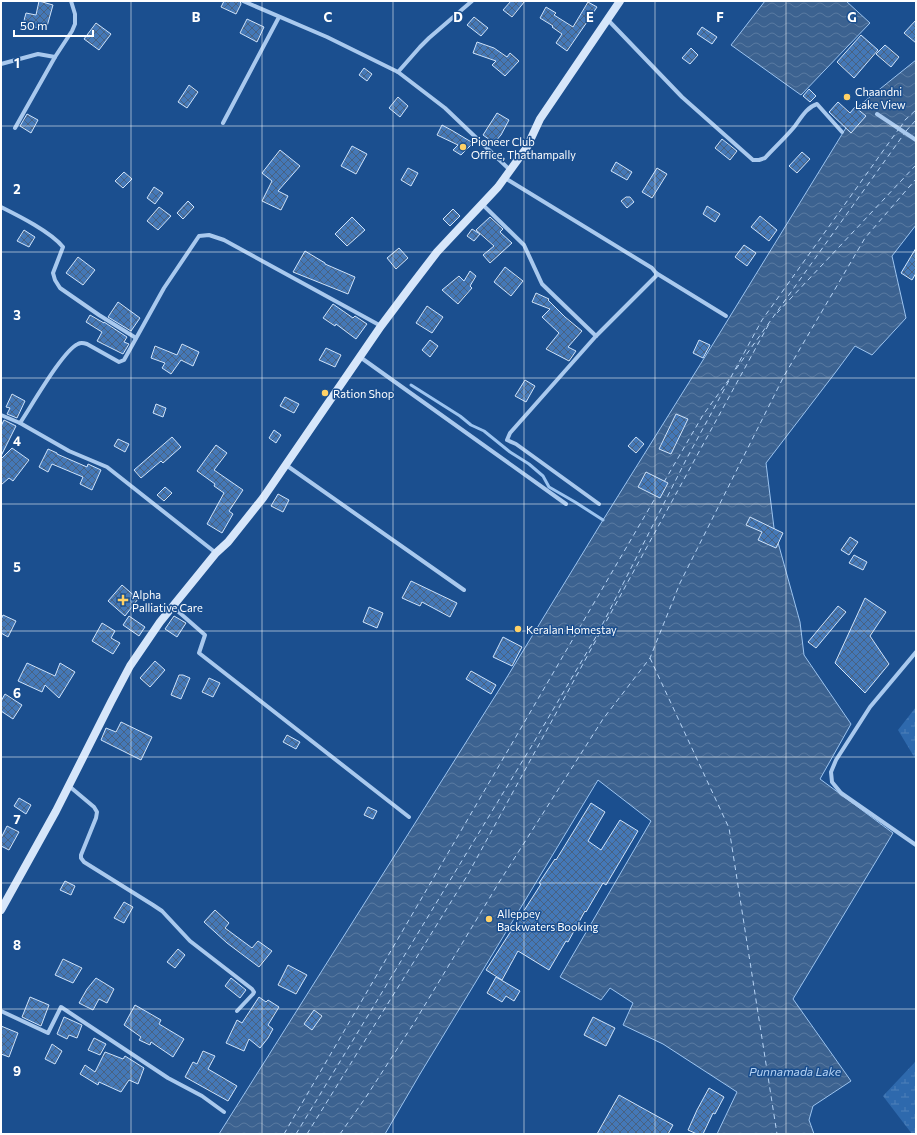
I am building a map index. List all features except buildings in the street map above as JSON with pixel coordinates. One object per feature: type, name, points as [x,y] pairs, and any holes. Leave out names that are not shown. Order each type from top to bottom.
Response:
[{"type":"main road","points":[[1,910],[56,812],[130,666],[160,622],[263,498],[381,326],[438,252],[505,178],[526,147],[540,119],[620,1]]},
{"type":"street","points":[[15,128],[72,31],[75,14],[71,1]]},
{"type":"street","points":[[243,1],[327,37],[398,72],[445,108],[510,170]]},
{"type":"street","points":[[398,72],[428,38],[472,1]]},
{"type":"street","points":[[223,123],[279,16]]},
{"type":"street","points":[[608,20],[682,97],[753,160],[765,158],[813,105],[817,104],[842,132]]},
{"type":"street","points":[[1,64],[38,54],[55,58]]},
{"type":"street","points":[[877,114],[916,140]]},
{"type":"street","points":[[505,178],[652,268],[726,316]]},
{"type":"street","points":[[482,204],[524,245],[542,284],[596,336]]},
{"type":"street","points":[[1,207],[23,218],[58,241],[63,247],[53,273],[60,288],[136,338]]},
{"type":"street","points":[[20,423],[60,360],[77,344],[87,344],[119,362],[124,360],[164,288],[199,236],[210,234],[224,240],[381,326]]},
{"type":"street","points":[[599,504],[516,444],[507,440],[510,433],[596,336],[656,276],[656,272]]},
{"type":"street","points":[[360,357],[566,504]]},
{"type":"street","points":[[1,415],[20,423],[69,451],[107,467],[216,553]]},
{"type":"street","points":[[286,465],[464,590]]},
{"type":"street","points":[[173,606],[204,635],[199,653],[409,817]]},
{"type":"street","points":[[916,652],[870,707],[836,760],[831,772],[832,782],[841,793],[916,845]]},
{"type":"street","points":[[69,786],[94,807],[97,812],[81,858],[84,862],[162,911],[190,941],[252,989],[254,992],[253,994],[237,1011]]},
{"type":"street","points":[[1,1011],[48,1033],[61,1007],[168,1078],[202,1096],[224,1112]]},
{"type":"green space","points":[[916,707],[916,760],[898,730]]},
{"type":"green space","points":[[916,1061],[916,1134],[912,1134],[883,1096]]},
{"type":"water","points":[[765,1],[846,1],[870,23],[801,95],[731,45]]},
{"type":"water","name":"Punnamada Lake","points":[[916,60],[916,225],[892,256],[906,318],[872,355],[855,346],[766,463],[774,528],[800,622],[804,655],[851,724],[820,779],[893,833],[793,999],[851,1081],[813,1106],[809,1120],[814,1134],[717,1134],[737,1092],[663,1044],[623,1025],[633,1003],[610,988],[601,1000],[560,977],[651,821],[598,780],[385,1134],[219,1134],[504,682],[860,105]]},
{"type":"waterway","points":[[411,385],[460,416],[471,425],[484,431],[543,476],[549,487],[603,520]]},
{"type":"ferry route","points":[[900,128],[905,120],[916,110]]},
{"type":"ferry route","points":[[906,131],[916,120]]},
{"type":"ferry route","points":[[296,1134],[534,742],[597,635],[688,456],[762,320],[898,130]]},
{"type":"ferry route","points":[[736,369],[904,134]]},
{"type":"ferry route","points":[[777,313],[916,165]]},
{"type":"ferry route","points":[[340,1134],[414,1023],[498,884],[603,719],[650,658],[680,583],[784,376],[865,238],[916,179]]},
{"type":"ferry route","points":[[307,1134],[467,876],[770,322]]},
{"type":"ferry route","points":[[664,482],[703,415],[730,378]]},
{"type":"ferry route","points":[[284,1134],[657,495]]},
{"type":"ferry route","points":[[650,658],[729,828],[777,1134]]},
{"type":"place","name":"Chaandni Lake View","points":[[847,97]]},
{"type":"place","name":"Pioneer Club Office, Thathampally","points":[[463,147]]},
{"type":"place","name":"Ration Shop","points":[[325,393]]},
{"type":"place","name":"Alpha Palliative Care","points":[[123,600]]},
{"type":"place","name":"Keralan Homestay","points":[[518,629]]},
{"type":"place","name":"Alleppey Backwaters Booking","points":[[489,919]]}]
